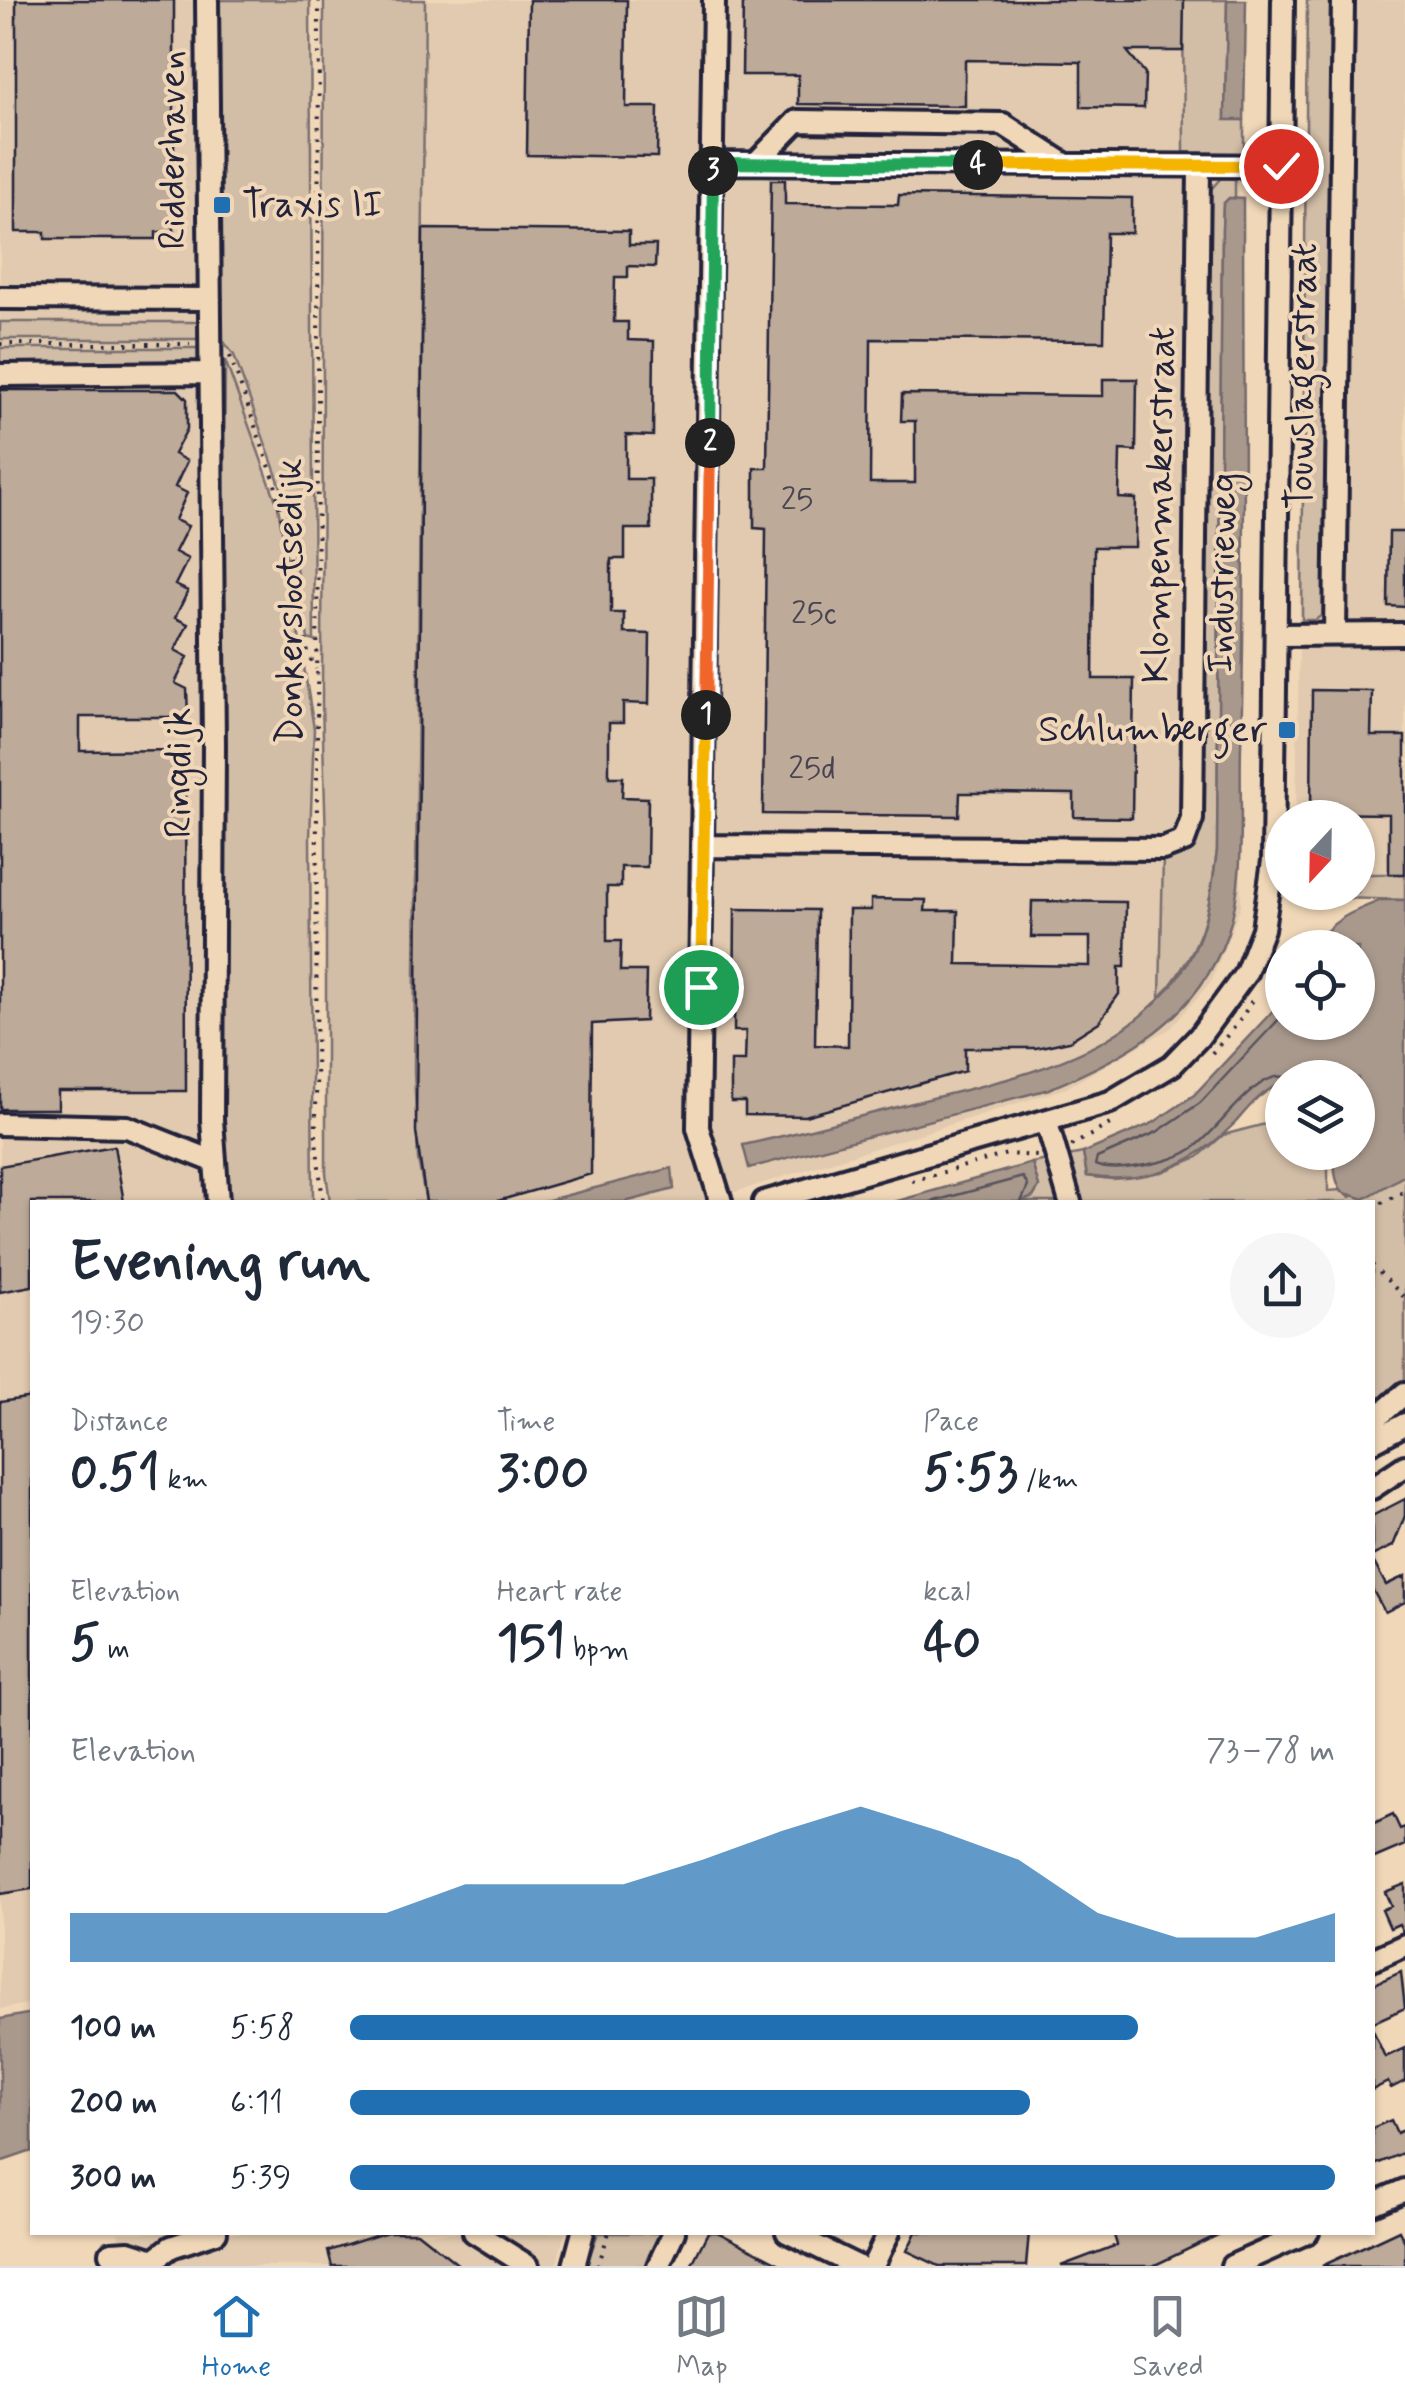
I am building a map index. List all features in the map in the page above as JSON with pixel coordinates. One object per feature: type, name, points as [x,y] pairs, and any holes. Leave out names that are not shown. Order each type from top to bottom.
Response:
[{"type":"street","name":"Ridderhaven","points":[[207,0],[210,343]]},
{"type":"street","points":[[714,0],[698,1128],[720,1200]]},
{"type":"street","name":"Industrieweg","points":[[771,1200],[1110,1102],[1172,1064],[1199,1037],[1246,972],[1263,929],[1273,861],[1283,0]]},
{"type":"street","name":"Touwslagerstraat","points":[[1335,634],[1344,0]]},
{"type":"street","points":[[756,163],[796,121],[1003,124],[1068,166]]},
{"type":"street","points":[[713,163],[1281,166]]},
{"type":"street","name":"Klompenmakerstraat","points":[[704,846],[1163,849],[1184,842],[1192,819],[1198,166]]},
{"type":"street","name":"Ridderhaven","points":[[0,298],[210,299]]},
{"type":"street","name":"Ringdijk","points":[[210,343],[213,1161],[218,1200]]},
{"type":"street","points":[[0,376],[210,373]]},
{"type":"street","points":[[1277,635],[1405,634]]},
{"type":"street","points":[[1047,1123],[1069,1200]]},
{"type":"street","points":[[0,1124],[127,1127],[213,1161]]},
{"type":"street","points":[[1375,1419],[1405,1394]]},
{"type":"street","points":[[1375,1440],[1405,1424]]},
{"type":"street","points":[[1375,1486],[1405,1466]]},
{"type":"street","points":[[1376,1951],[1405,1946]]},
{"type":"street","points":[[1375,2203],[1405,2190]]},
{"type":"street","points":[[112,2253],[129,2252],[154,2263],[171,2247],[207,2235]]},
{"type":"street","points":[[479,2235],[528,2266]]},
{"type":"street","points":[[574,2266],[582,2235]]},
{"type":"street","points":[[658,2266],[673,2235]]},
{"type":"street","points":[[793,2235],[857,2266]]},
{"type":"street","points":[[873,2266],[888,2235]]},
{"type":"street","points":[[1232,2266],[1301,2235]]},
{"type":"path","name":"Donkerslootsedijk","points":[[319,0],[316,1140],[323,1200]]},
{"type":"path","points":[[1375,1206],[1405,1191]]},
{"type":"path","points":[[1375,1269],[1405,1298]]},
{"type":"path","points":[[598,2266],[608,2235]]},
{"type":"shaded area","points":[[0,0],[260,0],[262,1200],[30,1200],[30,2003],[0,2009]]},
{"type":"shaded area","points":[[218,0],[310,0],[314,641],[308,639],[284,496],[234,355],[218,334]]},
{"type":"shaded area","points":[[324,0],[425,0],[414,1071],[418,1159],[426,1200],[330,1200],[326,1173],[322,704]]},
{"type":"shaded area","points":[[371,0],[1238,0],[1241,905],[1212,980],[1171,1028],[1066,1088],[719,1197],[363,1200]]},
{"type":"shaded area","points":[[1183,0],[1227,0],[1225,119],[1244,120],[1244,153],[1184,152]]},
{"type":"shaded area","points":[[1307,0],[1330,0],[1327,605],[1325,613],[1315,620],[1302,620]]},
{"type":"shaded area","points":[[1310,0],[1405,0],[1405,895],[1375,895],[1375,800],[1296,800]]},
{"type":"shaded area","points":[[1221,178],[1235,179],[1235,198],[1223,204],[1222,230],[1217,851],[1202,929],[1186,962],[1160,998],[1163,856],[1183,854],[1191,846],[1203,198]]},
{"type":"shaded area","points":[[0,322],[203,322],[203,339],[0,339]]},
{"type":"shaded area","points":[[0,348],[204,348],[200,363],[0,363]]},
{"type":"shaded area","points":[[225,360],[278,506],[314,729],[310,838],[313,1200],[230,1200],[220,1039]]},
{"type":"shaded area","points":[[1375,874],[1405,874],[1405,900],[1375,899]]},
{"type":"shaded area","points":[[1265,1124],[1265,1170],[1328,1170],[1328,1191],[1341,1190],[1350,1197],[1405,1175],[1405,1417],[1375,1435],[1375,1200],[1025,1200],[1033,1197],[1039,1187],[1032,1163],[1083,1153],[1087,1176],[1112,1179],[1162,1172],[1198,1157],[1223,1135]]},
{"type":"shaded area","points":[[119,2235],[564,2235],[556,2266],[128,2266]]},
{"type":"shaded area","points":[[597,2235],[667,2235],[656,2266],[586,2266]]},
{"type":"water","points":[[1227,0],[1246,0],[1244,120],[1225,120]]},
{"type":"water","points":[[1229,198],[1243,199],[1241,842],[1233,913],[1214,964],[1197,990],[1156,1032],[1078,1077],[1049,1089],[749,1168],[743,1145],[987,1085],[1060,1062],[1094,1046],[1155,1003],[1181,973],[1197,945],[1217,851],[1222,230],[1223,204]]},
{"type":"water","points":[[1405,900],[1405,1175],[1364,1199],[1342,1192],[1336,1178],[1334,1170],[1375,1170],[1375,1060],[1265,1060],[1265,1093],[1203,1150],[1149,1175],[1087,1176],[1083,1153],[1153,1123],[1194,1095],[1265,1019],[1265,1040],[1375,1040],[1375,930],[1328,930],[1359,910],[1375,910],[1375,903]]},
{"type":"water","points":[[1032,1163],[1039,1187],[1033,1197],[1025,1200],[901,1200]]},
{"type":"water","points":[[672,1168],[674,1189],[633,1200],[549,1200]]},
{"type":"water","points":[[30,2013],[30,2152],[0,2162],[0,2019]]},
{"type":"building","points":[[16,0],[174,0],[174,232],[156,232],[156,239],[45,239],[45,232],[16,232]]},
{"type":"building","points":[[529,0],[627,0],[626,107],[658,107],[657,157],[527,155]]},
{"type":"building","points":[[743,0],[1184,0],[1183,51],[1127,51],[1145,73],[1144,108],[1081,107],[1081,62],[965,60],[965,106],[798,104],[798,75],[742,75]]},
{"type":"building","points":[[771,180],[785,180],[785,204],[898,205],[899,195],[1132,198],[1132,233],[1106,233],[1104,341],[871,339],[870,483],[915,483],[915,421],[901,421],[902,394],[1103,396],[1103,379],[1137,379],[1136,451],[1120,450],[1119,498],[1136,499],[1135,547],[1094,547],[1093,679],[1134,679],[1132,818],[1074,817],[1074,794],[995,793],[960,793],[959,816],[763,814],[766,529],[754,528],[754,468],[767,468]]},
{"type":"building","points":[[423,229],[629,231],[629,245],[656,245],[655,267],[628,266],[628,277],[615,277],[614,322],[628,322],[628,340],[654,341],[653,436],[626,435],[626,479],[651,479],[651,529],[625,529],[625,559],[611,559],[611,613],[624,613],[624,633],[650,634],[649,704],[623,703],[623,723],[609,723],[609,777],[623,777],[622,797],[648,798],[647,867],[621,867],[621,887],[607,887],[607,941],[621,941],[620,971],[646,971],[645,1021],[592,1024],[591,1174],[501,1200],[426,1200],[416,1132]]},
{"type":"building","points":[[0,390],[178,390],[187,399],[187,429],[174,454],[187,461],[175,487],[187,493],[175,520],[188,526],[175,552],[188,559],[175,585],[188,591],[175,618],[188,624],[175,650],[188,657],[175,683],[187,689],[188,717],[80,717],[80,751],[185,750],[186,1091],[58,1091],[58,1109],[0,1109]]},
{"type":"building","points":[[1389,532],[1405,532],[1405,607],[1388,606]]},
{"type":"building","points":[[1312,690],[1372,691],[1371,736],[1405,736],[1405,874],[1389,874],[1389,814],[1375,814],[1375,800],[1311,800]]},
{"type":"building","points":[[871,899],[926,900],[925,911],[958,911],[957,964],[1090,966],[1090,937],[1031,937],[1032,901],[1126,902],[1125,967],[1119,967],[1119,994],[1099,1022],[1069,1041],[1036,1048],[965,1048],[965,1071],[805,1116],[745,1115],[745,1102],[731,1102],[731,1061],[745,1061],[746,1031],[734,1031],[735,909],[817,910],[815,1045],[848,1046],[849,910],[871,910]]},
{"type":"building","points":[[114,1146],[124,1200],[30,1200],[30,1286],[0,1292],[0,1166]]},
{"type":"building","points":[[30,1397],[30,1889],[0,1894],[0,1402]]},
{"type":"building","points":[[1405,1499],[1405,1516],[1393,1546],[1375,1555],[1375,1514]]},
{"type":"building","points":[[1375,1565],[1386,1585],[1405,1576],[1405,1602],[1385,1612],[1375,1594]]},
{"type":"building","points":[[1393,1814],[1400,1829],[1405,1827],[1405,1845],[1375,1858],[1375,1823]]},
{"type":"building","points":[[1405,1884],[1403,1932],[1399,1924],[1390,1928],[1382,1910],[1391,1906],[1385,1892]]},
{"type":"building","points":[[1401,1972],[1405,2008],[1375,2022],[1375,1984]]},
{"type":"building","points":[[1375,2035],[1385,2057],[1405,2048],[1405,2081],[1391,2088],[1388,2082],[1375,2088]]},
{"type":"building","points":[[1391,2120],[1397,2133],[1405,2129],[1405,2152],[1375,2165],[1375,2127]]},
{"type":"building","points":[[1399,2230],[1405,2242],[1405,2266],[1322,2266]]},
{"type":"building","points":[[378,2235],[421,2235],[460,2266],[332,2266],[328,2251]]},
{"type":"building","points":[[706,2235],[723,2235],[784,2266],[691,2266]]},
{"type":"building","points":[[915,2235],[1029,2235],[1026,2266],[939,2266],[907,2251]]},
{"type":"building","points":[[1114,2235],[1218,2235],[1153,2266],[1061,2266],[1117,2245]]},
{"type":"place","name":"Traxis II","points":[[222,205]]},
{"type":"place","name":"Schlumberger","points":[[1287,730]]},
{"type":"route","points":[[701,987],[713,163],[1281,166]]}]
